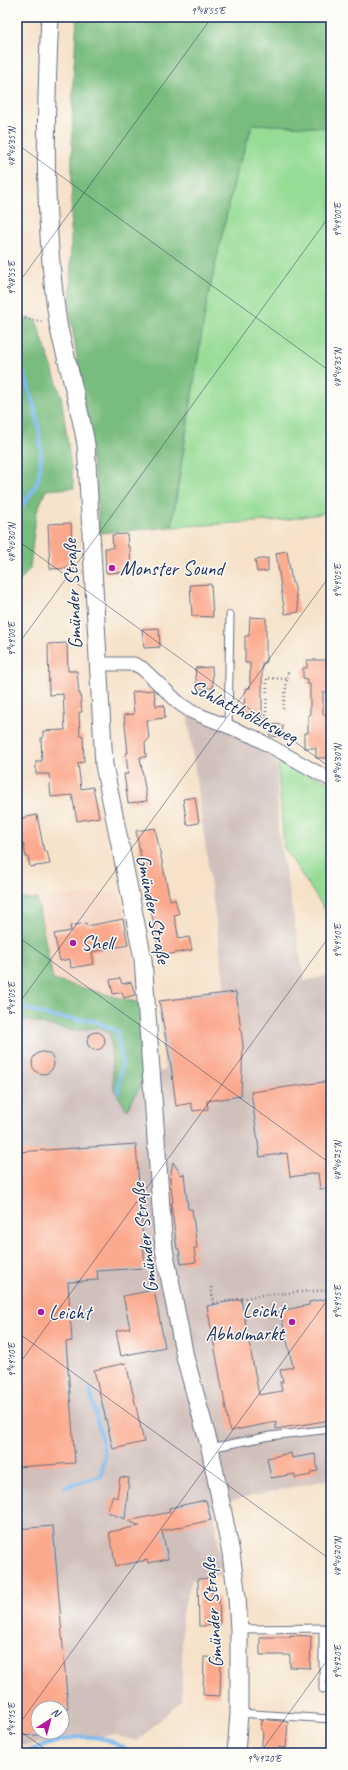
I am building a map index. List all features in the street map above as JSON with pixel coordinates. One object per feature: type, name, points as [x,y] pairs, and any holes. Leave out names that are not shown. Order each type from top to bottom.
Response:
[{"type":"street","name":"Gmünder Straße","points":[[50,17],[47,75],[47,198],[50,255],[58,324],[81,415],[86,444],[104,766],[143,959],[164,1249],[185,1357],[210,1448],[231,1553],[237,1597],[239,1628],[239,1713],[236,1753]]},
{"type":"street","name":"Schlatthölzlesweg","points":[[98,664],[134,664],[142,668],[180,704],[192,712],[228,728],[254,737],[331,780]]},
{"type":"lane","points":[[228,728],[230,615]]},
{"type":"lane","points":[[210,1448],[270,1436],[331,1429]]},
{"type":"lane","points":[[239,1628],[324,1628],[324,1689]]},
{"type":"lane","points":[[239,1713],[331,1719]]},
{"type":"path","points":[[17,317],[58,324]]},
{"type":"path","points":[[283,709],[289,672]]},
{"type":"path","points":[[270,723],[266,715],[267,678],[287,679]]},
{"type":"path","points":[[331,757],[331,762]]},
{"type":"path","points":[[211,1287],[214,1303],[262,1295],[327,1290]]},
{"type":"shaded area","points":[[187,713],[251,741],[277,761],[278,830],[305,981],[331,974],[331,1440],[326,1441],[331,1468],[331,1479],[213,1504],[223,1576],[192,1580],[182,1612],[182,1700],[137,1741],[113,1735],[70,1740],[70,1700],[30,1700],[30,1740],[69,1740],[17,1746],[17,1018],[75,1031],[98,1027],[110,1033],[114,1089],[165,1070],[159,1001],[225,988]]},
{"type":"shaded area","points":[[119,891],[147,1005],[53,980],[37,899]]},
{"type":"green space","points":[[77,17],[331,17],[331,128],[253,124],[236,173],[206,306],[171,527],[99,533],[96,487],[70,311],[73,83]]},
{"type":"green space","points":[[253,124],[331,128],[331,512],[284,520],[172,527],[206,306],[236,173]]},
{"type":"green space","points":[[17,317],[36,320],[61,395],[74,488],[46,490],[36,514],[30,568],[17,585],[17,452],[19,449],[17,441]]},
{"type":"green space","points":[[283,760],[331,784],[331,919],[284,848],[278,766]]},
{"type":"green space","points":[[17,898],[37,899],[53,980],[147,1005],[145,1077],[127,1110],[114,1089],[110,1033],[98,1027],[75,1031],[17,1018]]},
{"type":"building","points":[[71,523],[73,568],[50,569],[48,524]]},
{"type":"building","points":[[127,534],[128,547],[130,547],[131,572],[106,573],[105,548],[113,548],[112,535]]},
{"type":"building","points":[[287,551],[292,583],[294,583],[299,612],[285,614],[276,553]]},
{"type":"building","points":[[268,558],[268,571],[257,572],[255,560]]},
{"type":"building","points":[[211,584],[213,617],[192,616],[190,585]]},
{"type":"building","points":[[250,617],[266,618],[266,663],[262,663],[262,716],[244,716],[245,688],[250,688],[250,663],[245,663],[245,636],[249,636]]},
{"type":"building","points":[[159,628],[160,647],[144,648],[142,629]]},
{"type":"building","points":[[67,643],[68,671],[77,671],[82,712],[79,712],[80,736],[83,735],[84,762],[78,763],[81,789],[93,787],[99,817],[77,821],[72,795],[51,797],[49,774],[36,774],[36,761],[42,761],[41,738],[43,738],[43,731],[65,730],[63,694],[49,695],[48,644]]},
{"type":"building","points":[[307,660],[331,660],[331,676],[328,676],[328,692],[323,692],[323,715],[329,715],[330,758],[316,758],[316,748],[304,748],[304,733],[308,733],[308,715],[310,715],[310,684],[307,684],[307,679],[303,678],[303,668],[307,668]]},
{"type":"building","points":[[212,667],[213,688],[197,689],[195,668]]},
{"type":"building","points":[[154,690],[156,706],[164,705],[165,718],[147,720],[149,739],[145,743],[146,757],[140,757],[147,801],[128,803],[124,774],[128,774],[126,753],[128,753],[124,715],[134,714],[132,692]]},
{"type":"building","points":[[271,724],[283,725],[282,737],[270,736]]},
{"type":"building","points":[[195,797],[199,823],[187,825],[183,799]]},
{"type":"building","points":[[37,815],[44,851],[47,851],[50,864],[30,867],[23,843],[19,843],[17,819]]},
{"type":"building","points":[[155,828],[170,900],[175,899],[179,914],[174,915],[179,939],[189,937],[192,950],[160,956],[136,831]]},
{"type":"building","points":[[123,919],[128,945],[92,952],[94,964],[71,968],[70,959],[60,961],[54,934],[71,931],[70,926],[86,923],[87,926]]},
{"type":"building","points":[[120,978],[122,984],[131,982],[135,995],[124,998],[122,992],[113,994],[110,980]]},
{"type":"building","points":[[236,992],[243,1045],[241,1096],[207,1101],[208,1109],[193,1111],[191,1103],[176,1106],[171,1066],[159,1001]]},
{"type":"building","points":[[96,1032],[102,1035],[105,1041],[102,1047],[96,1050],[90,1047],[87,1041],[90,1035]]},
{"type":"building","points":[[43,1052],[51,1055],[54,1063],[51,1071],[43,1074],[35,1071],[32,1063],[35,1055]]},
{"type":"building","points":[[331,1081],[331,1188],[320,1189],[318,1173],[290,1177],[287,1153],[260,1157],[251,1092]]},
{"type":"building","name":"Leicht","points":[[136,1144],[145,1268],[97,1271],[98,1280],[68,1282],[72,1341],[66,1342],[75,1463],[17,1467],[17,1152]]},
{"type":"building","points":[[173,1162],[181,1175],[184,1174],[188,1209],[192,1209],[197,1248],[194,1248],[196,1262],[181,1264],[179,1249],[177,1249],[171,1203],[173,1203],[170,1179]]},
{"type":"building","points":[[154,1290],[165,1347],[121,1356],[116,1331],[130,1328],[123,1296]]},
{"type":"building","points":[[331,1298],[331,1420],[276,1429],[276,1422],[230,1431],[207,1306],[241,1299],[259,1395],[282,1391],[280,1382],[283,1382],[280,1370],[293,1367],[280,1311],[309,1305],[309,1302]]},
{"type":"building","points":[[126,1363],[144,1442],[113,1449],[94,1370]]},
{"type":"building","points":[[291,1453],[292,1458],[315,1454],[318,1471],[311,1472],[311,1475],[295,1478],[295,1474],[271,1478],[267,1458]]},
{"type":"building","points":[[120,1477],[129,1478],[125,1519],[107,1512],[113,1496],[117,1498]]},
{"type":"building","points":[[206,1500],[211,1520],[162,1531],[168,1559],[148,1563],[147,1560],[116,1566],[109,1532],[140,1526],[128,1521],[170,1512],[169,1508]]},
{"type":"building","points":[[53,1526],[67,1700],[30,1700],[30,1735],[17,1736],[17,1529]]},
{"type":"building","points":[[211,1578],[212,1597],[219,1597],[220,1625],[199,1626],[198,1579]]},
{"type":"building","points":[[290,1635],[311,1636],[310,1668],[290,1667],[290,1655],[260,1655],[260,1637],[290,1637]]},
{"type":"building","points":[[204,1657],[221,1658],[220,1696],[203,1695]]},
{"type":"building","points":[[262,1719],[288,1722],[286,1748],[279,1747],[279,1753],[261,1753],[263,1731],[261,1730]]},
{"type":"waterway","points":[[17,359],[23,371],[33,401],[41,451],[37,483],[17,513]]},
{"type":"waterway","points":[[17,1006],[53,1017],[95,1021],[117,1031],[122,1061],[118,1092]]},
{"type":"waterway","points":[[65,1487],[101,1476],[105,1454],[90,1390]]},
{"type":"waterway","points":[[24,1753],[51,1743],[78,1737],[104,1739],[117,1744],[130,1753]]},
{"type":"place","name":"Monster Sound","points":[[112,568]]},
{"type":"place","name":"Shell","points":[[73,943]]},
{"type":"place","name":"Leicht","points":[[41,1312]]},
{"type":"place","name":"Leicht Abholmarkt","points":[[292,1322]]}]
